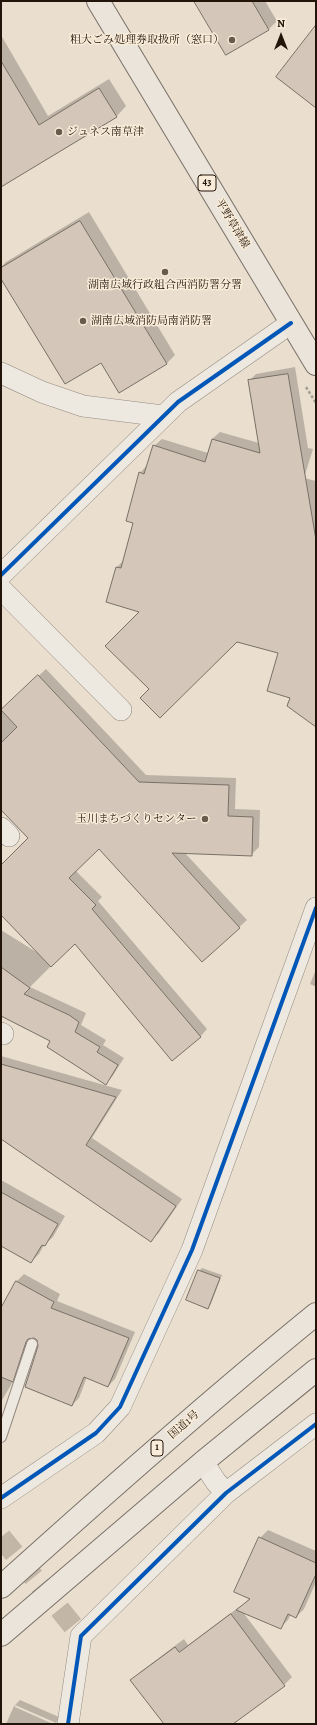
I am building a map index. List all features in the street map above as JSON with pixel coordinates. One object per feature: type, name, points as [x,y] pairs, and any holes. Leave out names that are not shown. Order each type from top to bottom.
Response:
[{"type":"main road","name":"平野草津線","points":[[98,1],[316,364]]},
{"type":"main road","name":"国道1号","points":[[1,1587],[100,1497],[238,1378],[316,1314]]},
{"type":"main road","points":[[1,1635],[203,1462],[316,1370]]},
{"type":"street","points":[[1,575],[178,402],[291,323]]},
{"type":"street","points":[[1,373],[42,392],[82,406],[163,416]]},
{"type":"street","points":[[1,589],[120,710]]},
{"type":"street","points":[[1,1498],[96,1433],[120,1407],[192,1250],[316,908]]},
{"type":"street","points":[[68,1724],[78,1631],[226,1493],[316,1424]]},
{"type":"street","points":[[203,1462],[216,1482],[226,1493]]},
{"type":"lane","points":[[1,1437],[32,1344]]},
{"type":"building","points":[[194,1],[252,1],[269,30],[226,55]]},
{"type":"building","points":[[316,25],[316,108],[276,77]]},
{"type":"building","name":"ジュネス南草津","points":[[1,61],[39,125],[99,88],[117,117],[1,187]]},
{"type":"building","name":"湖南広域消防局南消防署","points":[[80,221],[167,364],[119,393],[101,363],[65,384],[1,279],[1,268]]},
{"type":"building","points":[[288,374],[316,540],[316,727],[287,706],[290,698],[267,691],[278,653],[237,642],[160,718],[140,698],[149,689],[105,646],[139,612],[106,602],[116,567],[121,568],[133,523],[126,521],[139,472],[144,474],[153,445],[205,462],[212,439],[260,453],[248,380]]},
{"type":"building","points":[[38,675],[139,782],[229,785],[228,816],[253,817],[252,856],[172,853],[240,928],[202,962],[99,849],[69,878],[96,905],[92,909],[201,1037],[172,1061],[75,944],[51,967],[1,915],[1,865],[28,838],[1,810],[1,743],[17,727],[1,710]]},
{"type":"building","points":[[1,967],[30,988],[24,994],[69,1015],[79,1022],[75,1032],[100,1047],[97,1052],[118,1065],[106,1085],[47,1047],[50,1041],[1,1016]]},
{"type":"building","points":[[1,1064],[116,1097],[86,1145],[176,1206],[151,1242],[1,1139]]},
{"type":"building","points":[[1,1192],[58,1224],[45,1246],[42,1245],[31,1263],[1,1246]]},
{"type":"building","points":[[198,1270],[220,1278],[208,1309],[186,1300]]},
{"type":"building","points":[[16,1281],[54,1302],[51,1308],[129,1338],[108,1387],[84,1377],[72,1406],[25,1387],[38,1346],[37,1340],[34,1338],[28,1339],[26,1342],[13,1382],[1,1377],[1,1308]]},
{"type":"building","points":[[259,1537],[316,1563],[316,1574],[296,1618],[288,1614],[281,1629],[236,1610],[250,1599],[234,1592]]},
{"type":"building","points":[[231,1614],[285,1686],[233,1724],[164,1724],[130,1680],[175,1647],[179,1652]]},
{"type":"tunnel","points":[[1,1537],[74,1627]]},
{"type":"cycle path","points":[[1,575],[178,402],[291,323]]},
{"type":"cycle path","points":[[1,1498],[96,1433],[120,1407],[192,1250],[316,908]]},
{"type":"cycle path","points":[[68,1724],[81,1636],[226,1493],[316,1424]]},
{"type":"place","name":"粗大ごみ処理券取扱所（窓口）","points":[[232,40]]},
{"type":"place","name":"ジュネス南草津","points":[[59,132]]},
{"type":"place","name":"湖南広域行政組合西消防署分署","points":[[165,272]]},
{"type":"place","name":"湖南広域消防局南消防署","points":[[83,321]]},
{"type":"place","name":"玉川まちづくりセンター","points":[[205,819]]}]
